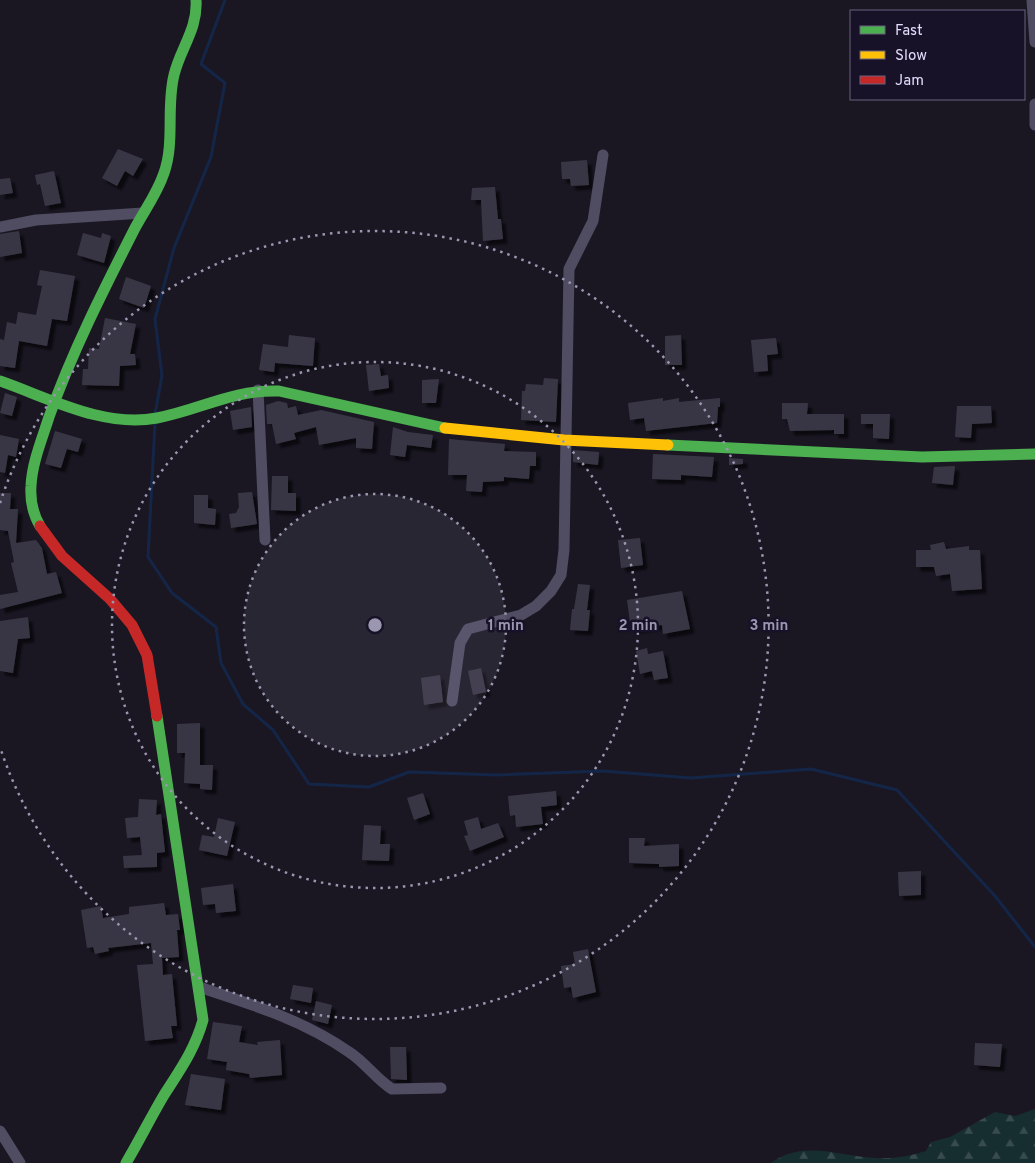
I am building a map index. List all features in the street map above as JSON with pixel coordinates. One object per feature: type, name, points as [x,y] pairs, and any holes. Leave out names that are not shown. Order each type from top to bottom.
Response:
[{"type":"street","points":[[126,1163],[164,1096],[188,1060],[198,1039],[203,1020],[199,987],[147,655],[140,636],[111,599],[72,565],[44,534],[35,518],[31,501],[35,462],[54,402],[87,324],[166,168],[174,76],[180,55],[195,26],[198,10],[196,0]]},
{"type":"street","points":[[1032,0],[1035,42]]},
{"type":"street","points":[[1035,104],[1035,125]]},
{"type":"street","points":[[452,701],[460,643],[468,629],[521,616],[536,606],[551,590],[561,575],[564,550],[564,440],[569,269],[593,221],[603,155]]},
{"type":"street","points":[[0,227],[36,220],[143,213]]},
{"type":"street","points":[[0,381],[92,415],[109,418],[161,418],[222,396],[258,390],[279,392],[450,429],[564,440],[922,457],[1035,454]]},
{"type":"street","points":[[258,390],[265,540]]},
{"type":"street","points":[[199,987],[270,1010],[300,1023],[350,1052],[392,1089],[441,1088]]},
{"type":"street","points":[[0,1131],[20,1163]]},
{"type":"green space","points":[[1035,1109],[1035,1163],[771,1163],[796,1152],[809,1151],[876,1158],[908,1156],[926,1151],[931,1142],[950,1137],[995,1112],[1015,1116]]},
{"type":"building","points":[[118,149],[143,159],[133,176],[125,171],[117,186],[102,178]]},
{"type":"building","points":[[587,160],[589,185],[571,186],[570,179],[562,179],[561,162]]},
{"type":"building","points":[[54,171],[61,203],[45,206],[40,184],[37,185],[35,175]]},
{"type":"building","points":[[10,178],[13,193],[0,195],[0,179]]},
{"type":"building","points":[[495,187],[498,219],[501,219],[503,239],[483,241],[481,200],[471,200],[472,188]]},
{"type":"building","points":[[19,231],[22,253],[0,257],[0,234]]},
{"type":"building","points":[[83,233],[101,238],[102,233],[111,236],[104,263],[77,255]]},
{"type":"building","points":[[40,270],[75,276],[67,321],[52,319],[47,346],[19,341],[15,368],[0,366],[0,339],[4,340],[7,322],[16,324],[18,312],[36,315],[42,286],[37,285]]},
{"type":"building","points":[[126,277],[151,286],[144,308],[119,299]]},
{"type":"building","points":[[105,318],[136,324],[130,354],[135,354],[136,365],[120,366],[119,386],[82,385],[83,369],[88,369],[89,348],[99,349]]},
{"type":"building","points":[[289,335],[315,338],[313,366],[275,363],[274,372],[259,370],[263,344],[288,347]]},
{"type":"building","points":[[681,335],[682,365],[665,365],[665,336]]},
{"type":"building","points":[[776,338],[778,354],[767,355],[768,371],[754,372],[751,340]]},
{"type":"building","points":[[379,364],[381,376],[388,375],[389,388],[369,391],[366,365]]},
{"type":"building","points":[[544,378],[558,379],[556,422],[521,420],[522,391],[525,391],[526,384],[543,385]]},
{"type":"building","points":[[439,379],[436,403],[422,403],[422,380]]},
{"type":"building","points":[[5,393],[17,397],[12,416],[0,413]]},
{"type":"building","points":[[663,398],[663,401],[679,398],[679,402],[720,398],[717,423],[646,431],[644,418],[630,420],[628,403]]},
{"type":"building","points":[[278,401],[287,403],[288,408],[296,406],[298,415],[321,410],[374,422],[372,449],[356,448],[356,438],[319,445],[316,427],[294,433],[296,439],[276,444],[272,424],[267,424],[266,405]]},
{"type":"building","points":[[782,403],[808,403],[807,414],[844,414],[844,434],[834,434],[834,430],[790,431],[787,419],[782,419]]},
{"type":"building","points":[[957,406],[991,406],[992,423],[972,424],[971,438],[955,437]]},
{"type":"building","points":[[251,407],[252,427],[233,430],[230,411]]},
{"type":"building","points":[[861,414],[890,414],[889,439],[873,438],[873,424],[861,424]]},
{"type":"building","points":[[393,427],[408,432],[433,435],[431,448],[407,445],[405,457],[390,455]]},
{"type":"building","points":[[55,431],[82,439],[78,452],[67,449],[61,468],[45,464]]},
{"type":"building","points":[[0,435],[19,439],[16,457],[8,455],[5,473],[0,472]]},
{"type":"building","points":[[449,439],[505,444],[504,451],[536,452],[536,466],[530,466],[529,479],[504,477],[504,481],[483,482],[482,492],[466,491],[467,475],[448,475]]},
{"type":"building","points":[[573,450],[599,452],[598,465],[573,462]]},
{"type":"building","points":[[653,454],[714,457],[712,477],[681,475],[681,480],[652,479]]},
{"type":"building","points":[[729,458],[743,459],[743,464],[729,465]]},
{"type":"building","points":[[955,466],[953,485],[932,483],[934,467]]},
{"type":"building","points":[[272,476],[288,476],[288,493],[296,493],[296,511],[271,510]]},
{"type":"building","points":[[252,492],[257,524],[231,528],[229,514],[236,513],[239,507],[238,493]]},
{"type":"building","points":[[0,493],[11,493],[10,509],[18,509],[16,543],[36,540],[42,548],[47,574],[56,572],[62,593],[0,609],[0,595],[18,592],[11,563],[14,562],[8,531],[0,530]]},
{"type":"building","points":[[194,495],[208,495],[208,508],[216,509],[215,525],[194,523]]},
{"type":"building","points":[[640,538],[643,565],[621,568],[618,540]]},
{"type":"building","points":[[944,542],[946,549],[969,546],[969,550],[980,550],[982,589],[952,591],[950,574],[936,576],[934,567],[916,567],[916,550],[931,550],[930,545]]},
{"type":"building","points":[[578,584],[590,585],[587,610],[590,610],[588,631],[570,630],[572,609],[574,609]]},
{"type":"building","points":[[682,591],[690,629],[663,634],[662,625],[631,630],[627,600]]},
{"type":"building","points":[[28,617],[30,638],[18,639],[13,673],[0,671],[0,621]]},
{"type":"building","points":[[647,648],[648,654],[663,651],[668,678],[654,680],[652,671],[640,674],[636,651]]},
{"type":"building","points":[[481,668],[486,692],[473,695],[468,671]]},
{"type":"building","points":[[440,675],[443,702],[424,705],[421,678]]},
{"type":"building","points":[[200,723],[200,765],[213,765],[212,790],[200,789],[200,784],[184,783],[185,753],[177,753],[177,724]]},
{"type":"building","points":[[556,791],[557,805],[541,807],[543,824],[516,827],[515,815],[510,816],[508,796]]},
{"type":"building","points":[[423,793],[430,814],[414,820],[407,798]]},
{"type":"building","points":[[139,799],[157,800],[156,815],[161,814],[165,852],[157,853],[157,867],[124,868],[123,856],[142,855],[140,837],[127,838],[125,818],[138,817]]},
{"type":"building","points":[[478,817],[481,829],[498,823],[504,837],[470,851],[464,836],[468,835],[464,821]]},
{"type":"building","points":[[218,818],[235,822],[227,856],[199,850],[202,835],[214,837]]},
{"type":"building","points":[[364,825],[381,826],[380,844],[390,844],[389,861],[362,860]]},
{"type":"building","points":[[629,838],[645,838],[644,846],[679,844],[679,866],[659,867],[659,864],[629,863]]},
{"type":"building","points":[[921,871],[921,895],[899,896],[898,872]]},
{"type":"building","points":[[233,884],[236,911],[216,913],[215,904],[203,905],[201,888]]},
{"type":"building","points":[[164,903],[166,915],[178,914],[180,930],[177,930],[179,957],[162,958],[163,975],[172,974],[177,1026],[171,1026],[173,1038],[145,1041],[137,965],[153,964],[151,943],[108,948],[109,951],[95,954],[93,947],[87,948],[81,910],[101,906],[103,918],[129,914],[129,907]]},
{"type":"building","points":[[588,949],[596,992],[573,998],[571,987],[564,988],[561,966],[575,964],[573,952]]},
{"type":"building","points":[[293,985],[313,988],[311,1003],[290,999]]},
{"type":"building","points":[[316,1001],[332,1005],[328,1024],[312,1020]]},
{"type":"building","points":[[213,1022],[242,1026],[239,1042],[258,1045],[257,1042],[280,1040],[282,1075],[250,1078],[249,1074],[226,1070],[227,1062],[207,1059]]},
{"type":"building","points":[[975,1043],[1002,1044],[1000,1067],[974,1065]]},
{"type":"building","points":[[390,1047],[406,1047],[407,1080],[391,1079]]},
{"type":"building","points":[[191,1074],[225,1079],[221,1110],[185,1105]]},
{"type":"waterway","points":[[155,414],[162,376],[155,319],[174,248],[211,157],[225,83],[201,64],[225,0]]},
{"type":"waterway","points":[[155,423],[148,557],[172,593],[216,627],[221,663],[243,704],[273,730],[309,784],[369,787],[409,772],[498,775],[603,771],[691,778],[811,769],[897,790],[995,896],[1035,947]]},
{"type":"traffic: fast","points":[[40,526],[32,507],[31,497],[33,469],[38,451],[58,393],[78,345],[164,173],[169,149],[174,75],[192,30],[196,0]]},
{"type":"traffic: fast","points":[[0,381],[77,410],[117,419],[157,418],[231,397],[279,391],[445,428]]},
{"type":"traffic: fast","points":[[668,445],[922,457],[1035,454]]},
{"type":"traffic: fast","points":[[126,1163],[164,1095],[187,1059],[203,1020],[157,716]]},
{"type":"traffic: slow","points":[[445,428],[564,440],[668,445]]},
{"type":"traffic: jam","points":[[40,526],[62,556],[110,599],[132,625],[147,655],[157,716]]}]
